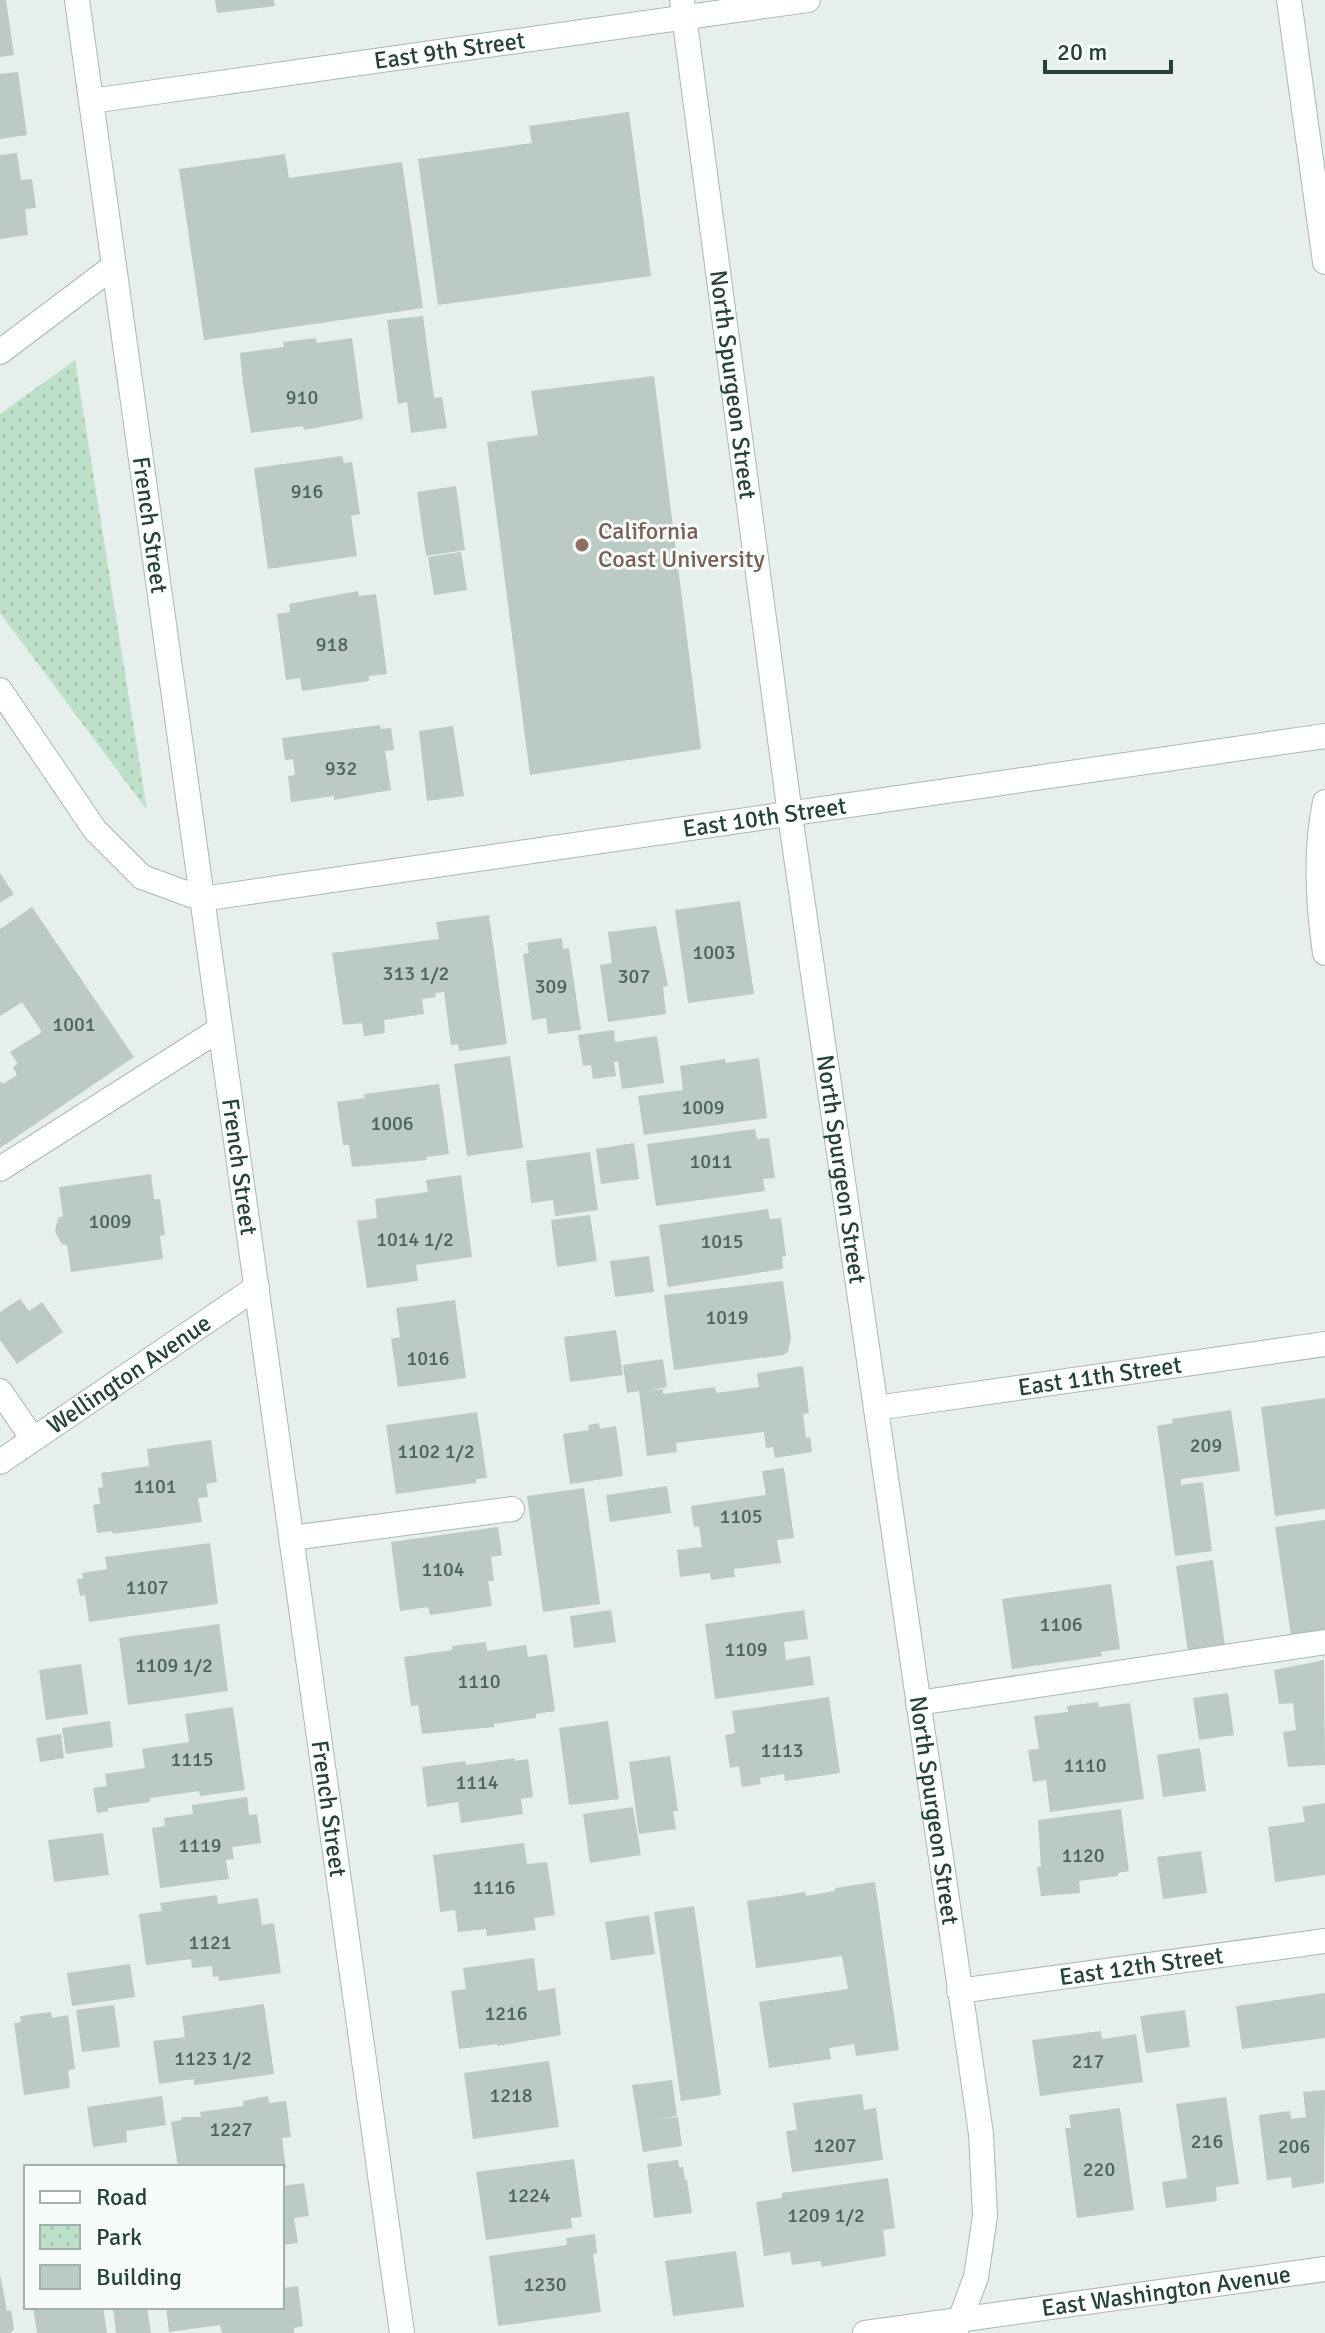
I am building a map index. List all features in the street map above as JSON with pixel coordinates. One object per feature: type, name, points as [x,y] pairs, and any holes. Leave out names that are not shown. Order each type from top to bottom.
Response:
[{"type":"street","name":"French Street","points":[[77,0],[402,2333]]},
{"type":"street","name":"East 9th Street","points":[[91,101],[683,9],[808,0]]},
{"type":"street","points":[[1289,0],[1325,262]]},
{"type":"street","name":"North Spurgeon Street","points":[[683,9],[790,815],[981,2134],[985,2216],[976,2277],[957,2326]]},
{"type":"street","points":[[0,352],[114,266]]},
{"type":"street","points":[[0,690],[95,830],[142,877],[202,899]]},
{"type":"street","name":"East 10th Street","points":[[202,899],[1325,736]]},
{"type":"street","points":[[1325,802],[1320,827],[1320,924],[1325,953]]},
{"type":"street","points":[[0,1169],[220,1029]]},
{"type":"street","name":"Wellington Avenue","points":[[0,1462],[257,1287]]},
{"type":"street","name":"East 11th Street","points":[[876,1408],[1325,1344]]},
{"type":"street","points":[[0,1391],[33,1439]]},
{"type":"street","points":[[291,1538],[512,1509]]},
{"type":"street","points":[[918,1703],[1325,1642]]},
{"type":"street","name":"East 12th Street","points":[[959,1991],[1325,1941]]},
{"type":"street","name":"East Washington Avenue","points":[[865,2333],[957,2326],[1325,2269]]},
{"type":"green space","points":[[75,360],[147,810],[0,613],[0,414]]},
{"type":"building","points":[[0,0],[6,0],[14,55],[0,57]]},
{"type":"building","points":[[215,0],[274,0],[275,6],[217,13]]},
{"type":"building","points":[[18,72],[27,135],[0,139],[0,74]]},
{"type":"building","points":[[629,112],[651,276],[438,305],[418,159],[532,143],[529,126]]},
{"type":"building","points":[[17,153],[21,180],[32,179],[36,208],[25,209],[28,235],[0,239],[0,155]]},
{"type":"building","points":[[285,154],[289,178],[402,162],[423,308],[204,340],[179,169]]},
{"type":"building","points":[[423,316],[434,398],[442,397],[447,428],[411,433],[407,402],[398,404],[387,320]]},
{"type":"building","points":[[316,338],[317,343],[352,338],[363,419],[304,430],[303,426],[251,433],[240,353],[284,347],[283,342]]},
{"type":"building","points":[[654,376],[701,749],[530,775],[487,442],[538,435],[531,391]]},
{"type":"building","points":[[342,456],[344,463],[352,462],[360,514],[351,516],[357,556],[268,569],[254,468]]},
{"type":"building","points":[[456,486],[465,550],[426,556],[417,492]]},
{"type":"building","points":[[461,552],[467,590],[434,595],[428,557]]},
{"type":"building","points":[[358,591],[359,596],[376,594],[387,674],[369,676],[369,681],[302,691],[300,678],[286,680],[277,614],[290,612],[289,604]]},
{"type":"building","points":[[380,725],[381,729],[391,728],[394,750],[385,751],[391,790],[334,800],[334,796],[291,802],[288,776],[295,775],[293,759],[285,760],[282,738]]},
{"type":"building","points":[[453,726],[464,796],[427,801],[419,731]]},
{"type":"building","points":[[0,873],[14,894],[0,903]]},
{"type":"building","points":[[740,901],[754,994],[688,1003],[675,910]]},
{"type":"building","points":[[32,907],[134,1057],[0,1148],[0,1081],[3,1084],[17,1075],[13,1067],[18,1064],[10,1052],[42,1032],[22,1002],[0,1016],[0,929]]},
{"type":"building","points":[[489,915],[507,1044],[459,1051],[458,1044],[451,1045],[444,992],[422,999],[424,1014],[384,1020],[385,1033],[364,1036],[362,1023],[343,1025],[332,953],[439,939],[436,922]]},
{"type":"building","points":[[656,926],[668,986],[663,987],[666,1014],[608,1022],[600,965],[612,963],[608,932]]},
{"type":"building","points":[[562,938],[563,949],[569,948],[581,1030],[548,1034],[546,1018],[532,1020],[523,954],[529,953],[527,943]]},
{"type":"building","points":[[614,1030],[615,1042],[657,1036],[664,1083],[622,1089],[618,1061],[614,1062],[616,1076],[593,1079],[591,1065],[583,1066],[578,1035]]},
{"type":"building","points":[[510,1056],[523,1148],[467,1156],[454,1064]]},
{"type":"building","points":[[759,1058],[767,1118],[644,1135],[638,1096],[683,1090],[680,1066],[725,1059],[726,1063]]},
{"type":"building","points":[[439,1084],[449,1154],[426,1157],[427,1160],[352,1167],[349,1145],[343,1145],[337,1102],[365,1098],[364,1094]]},
{"type":"building","points":[[755,1129],[757,1139],[769,1138],[775,1178],[763,1179],[765,1191],[656,1206],[647,1144]]},
{"type":"building","points":[[634,1143],[639,1179],[601,1184],[596,1149]]},
{"type":"building","points":[[590,1152],[598,1210],[555,1216],[553,1200],[531,1203],[526,1161]]},
{"type":"building","points":[[151,1174],[154,1199],[160,1199],[165,1235],[160,1236],[163,1259],[71,1272],[67,1245],[62,1244],[55,1232],[58,1218],[63,1216],[59,1187]]},
{"type":"building","points":[[461,1175],[472,1257],[416,1265],[418,1281],[367,1288],[357,1221],[377,1218],[375,1199],[428,1192],[426,1180]]},
{"type":"building","points":[[768,1209],[770,1219],[781,1218],[786,1256],[782,1257],[783,1269],[668,1287],[659,1225]]},
{"type":"building","points":[[590,1215],[597,1261],[557,1267],[551,1220]]},
{"type":"building","points":[[649,1256],[654,1292],[615,1297],[610,1261]]},
{"type":"building","points":[[783,1281],[791,1338],[788,1352],[674,1370],[664,1295]]},
{"type":"building","points":[[20,1299],[29,1311],[42,1302],[63,1332],[17,1364],[0,1340],[0,1312]]},
{"type":"building","points":[[455,1300],[466,1378],[398,1387],[391,1339],[400,1337],[396,1308]]},
{"type":"building","points":[[616,1330],[623,1375],[570,1382],[564,1337]]},
{"type":"building","points":[[663,1359],[667,1387],[648,1391],[663,1389],[663,1394],[715,1387],[716,1393],[759,1387],[757,1373],[803,1366],[809,1413],[803,1414],[806,1438],[810,1437],[812,1452],[775,1458],[773,1447],[766,1448],[764,1432],[676,1443],[677,1452],[647,1456],[639,1391],[627,1393],[623,1365]]},
{"type":"building","points":[[1325,1398],[1325,1509],[1275,1516],[1261,1407]]},
{"type":"building","points":[[1231,1410],[1240,1471],[1181,1479],[1181,1485],[1203,1482],[1212,1551],[1175,1556],[1157,1426],[1173,1423],[1172,1419]]},
{"type":"building","points":[[477,1412],[487,1478],[476,1479],[476,1483],[396,1494],[386,1425]]},
{"type":"building","points":[[599,1423],[600,1429],[616,1426],[623,1476],[570,1484],[563,1434],[589,1430],[588,1425]]},
{"type":"building","points":[[211,1440],[217,1482],[206,1484],[208,1497],[198,1498],[202,1522],[113,1534],[112,1531],[97,1533],[93,1505],[100,1504],[98,1488],[103,1487],[101,1473],[149,1466],[147,1449]]},
{"type":"building","points":[[784,1468],[794,1538],[777,1540],[781,1563],[734,1569],[735,1577],[711,1580],[710,1573],[680,1577],[677,1550],[702,1547],[699,1526],[694,1527],[691,1506],[766,1495],[762,1471]]},
{"type":"building","points":[[667,1486],[671,1513],[610,1522],[606,1495]]},
{"type":"building","points":[[584,1488],[600,1604],[543,1612],[527,1496]]},
{"type":"building","points":[[1325,1520],[1325,1631],[1291,1636],[1275,1527]]},
{"type":"building","points":[[498,1527],[502,1555],[491,1557],[494,1581],[488,1581],[492,1606],[430,1615],[428,1607],[400,1611],[391,1542]]},
{"type":"building","points":[[210,1543],[218,1604],[89,1622],[85,1595],[80,1596],[77,1579],[83,1579],[82,1573],[107,1569],[105,1557]]},
{"type":"building","points":[[1213,1560],[1225,1647],[1188,1653],[1176,1566]]},
{"type":"building","points":[[1111,1584],[1120,1649],[1101,1652],[1102,1656],[1012,1669],[1002,1599]]},
{"type":"building","points":[[611,1610],[616,1642],[574,1648],[570,1616]]},
{"type":"building","points":[[804,1610],[808,1639],[784,1642],[786,1660],[810,1656],[814,1685],[715,1699],[705,1624]]},
{"type":"building","points":[[219,1624],[228,1691],[128,1705],[119,1638]]},
{"type":"building","points":[[486,1642],[487,1651],[526,1645],[528,1657],[547,1654],[555,1711],[536,1714],[536,1718],[494,1724],[494,1727],[422,1734],[418,1705],[411,1706],[404,1657]]},
{"type":"building","points":[[1324,1660],[1325,1765],[1288,1767],[1283,1732],[1296,1730],[1293,1703],[1279,1704],[1274,1670]]},
{"type":"building","points":[[81,1664],[88,1714],[46,1720],[39,1670]]},
{"type":"building","points":[[1228,1693],[1234,1735],[1199,1740],[1193,1698]]},
{"type":"building","points":[[829,1697],[840,1773],[785,1781],[784,1774],[760,1778],[761,1784],[742,1787],[739,1766],[730,1768],[725,1735],[735,1733],[732,1711]]},
{"type":"building","points":[[1098,1702],[1099,1707],[1130,1703],[1144,1799],[1050,1812],[1046,1780],[1033,1782],[1028,1750],[1039,1749],[1034,1716],[1068,1712],[1067,1706]]},
{"type":"building","points":[[233,1707],[245,1790],[200,1796],[199,1791],[150,1798],[150,1802],[108,1808],[109,1811],[97,1813],[93,1788],[107,1786],[105,1774],[145,1768],[142,1749],[189,1742],[185,1714]]},
{"type":"building","points":[[110,1721],[113,1747],[66,1754],[62,1728]]},
{"type":"building","points":[[608,1721],[619,1799],[569,1805],[559,1728]]},
{"type":"building","points":[[61,1734],[64,1758],[40,1762],[36,1738]]},
{"type":"building","points":[[1200,1748],[1206,1791],[1163,1797],[1157,1755]]},
{"type":"building","points":[[670,1756],[678,1811],[673,1811],[676,1829],[639,1834],[629,1762]]},
{"type":"building","points":[[515,1758],[515,1761],[528,1759],[533,1797],[521,1799],[523,1814],[461,1823],[458,1802],[427,1807],[422,1767]]},
{"type":"building","points":[[247,1797],[249,1815],[257,1814],[261,1843],[232,1847],[234,1859],[226,1860],[229,1879],[160,1888],[152,1828],[165,1826],[164,1818],[193,1814],[192,1805]]},
{"type":"building","points":[[1325,1803],[1325,1875],[1275,1882],[1268,1827],[1305,1822],[1302,1807]]},
{"type":"building","points":[[633,1807],[641,1855],[590,1863],[583,1814]]},
{"type":"building","points":[[1121,1809],[1129,1871],[1118,1873],[1118,1876],[1079,1881],[1080,1893],[1041,1896],[1037,1867],[1041,1867],[1038,1820]]},
{"type":"building","points":[[103,1833],[109,1875],[54,1882],[48,1840]]},
{"type":"building","points":[[524,1843],[527,1864],[547,1862],[555,1915],[534,1918],[536,1930],[487,1936],[486,1929],[458,1932],[455,1910],[440,1912],[433,1855]]},
{"type":"building","points":[[1201,1851],[1207,1893],[1163,1899],[1157,1857]]},
{"type":"building","points":[[875,1882],[899,2050],[856,2056],[854,2044],[829,2048],[831,2059],[769,2068],[759,2002],[848,1989],[842,1956],[756,1968],[747,1901],[805,1892],[806,1896]]},
{"type":"building","points":[[217,1895],[218,1904],[258,1898],[262,1925],[274,1923],[281,1973],[219,1981],[218,1976],[213,1977],[212,1966],[192,1968],[191,1959],[146,1965],[139,1914],[162,1911],[160,1903]]},
{"type":"building","points":[[694,1906],[721,2095],[681,2101],[654,1912]]},
{"type":"building","points":[[649,1915],[655,1954],[611,1960],[605,1922]]},
{"type":"building","points":[[534,1958],[538,1991],[555,1988],[561,2035],[459,2049],[451,1991],[466,1989],[463,1968]]},
{"type":"building","points":[[130,1964],[135,1997],[72,2006],[67,1973]]},
{"type":"building","points":[[1325,1993],[1325,2038],[1242,2049],[1236,2006]]},
{"type":"building","points":[[264,2004],[274,2074],[194,2085],[194,2079],[159,2084],[153,2041],[185,2037],[182,2016]]},
{"type":"building","points":[[114,2005],[120,2047],[82,2052],[76,2010]]},
{"type":"building","points":[[1185,2010],[1190,2047],[1146,2053],[1140,2016]]},
{"type":"building","points":[[51,2012],[52,2018],[68,2015],[75,2069],[68,2070],[70,2088],[24,2095],[14,2023],[21,2022],[20,2016]]},
{"type":"building","points":[[1101,2031],[1102,2039],[1136,2034],[1143,2082],[1040,2096],[1032,2040]]},
{"type":"building","points":[[549,2061],[559,2127],[473,2139],[464,2073]]},
{"type":"building","points":[[672,2080],[677,2116],[658,2120],[678,2117],[682,2146],[643,2152],[632,2085]]},
{"type":"building","points":[[1325,2090],[1324,2183],[1292,2188],[1291,2177],[1267,2180],[1259,2115],[1290,2111],[1291,2119],[1306,2117],[1303,2092]]},
{"type":"building","points":[[862,2094],[864,2110],[876,2108],[883,2160],[792,2172],[786,2131],[797,2130],[793,2103]]},
{"type":"building","points":[[162,2096],[166,2125],[126,2131],[127,2142],[93,2147],[87,2107]]},
{"type":"building","points":[[268,2096],[269,2103],[286,2101],[291,2137],[282,2138],[286,2168],[284,2165],[178,2165],[171,2122],[182,2120],[181,2117],[201,2117],[200,2112],[244,2106],[243,2101]]},
{"type":"building","points":[[1226,2097],[1239,2184],[1216,2187],[1217,2201],[1166,2208],[1162,2182],[1187,2178],[1176,2104]]},
{"type":"building","points":[[1120,2108],[1134,2210],[1077,2218],[1065,2128],[1071,2128],[1069,2115]]},
{"type":"building","points":[[574,2159],[582,2217],[571,2218],[572,2228],[486,2240],[476,2172]]},
{"type":"building","points":[[678,2160],[687,2180],[692,2213],[654,2218],[647,2164]]},
{"type":"building","points":[[888,2178],[895,2228],[883,2230],[886,2256],[821,2267],[821,2261],[792,2265],[790,2252],[764,2256],[756,2202],[782,2198],[782,2193]]},
{"type":"building","points":[[304,2183],[309,2216],[294,2218],[298,2243],[284,2245],[284,2186]]},
{"type":"building","points":[[595,2234],[597,2253],[593,2254],[601,2312],[498,2326],[489,2256],[567,2245],[566,2238]]},
{"type":"building","points":[[736,2251],[744,2307],[673,2316],[665,2261]]},
{"type":"building","points":[[0,2274],[7,2311],[11,2310],[14,2330],[10,2333],[0,2333]]},
{"type":"building","points":[[298,2286],[303,2326],[294,2328],[294,2333],[222,2333],[220,2325],[169,2332],[166,2309],[284,2309],[284,2288]]},
{"type":"building","points":[[33,2309],[103,2309],[107,2333],[37,2333]]},
{"type":"building","points":[[113,2309],[147,2309],[151,2333],[116,2333]]},
{"type":"place","name":"California Coast University","points":[[582,545]]}]
